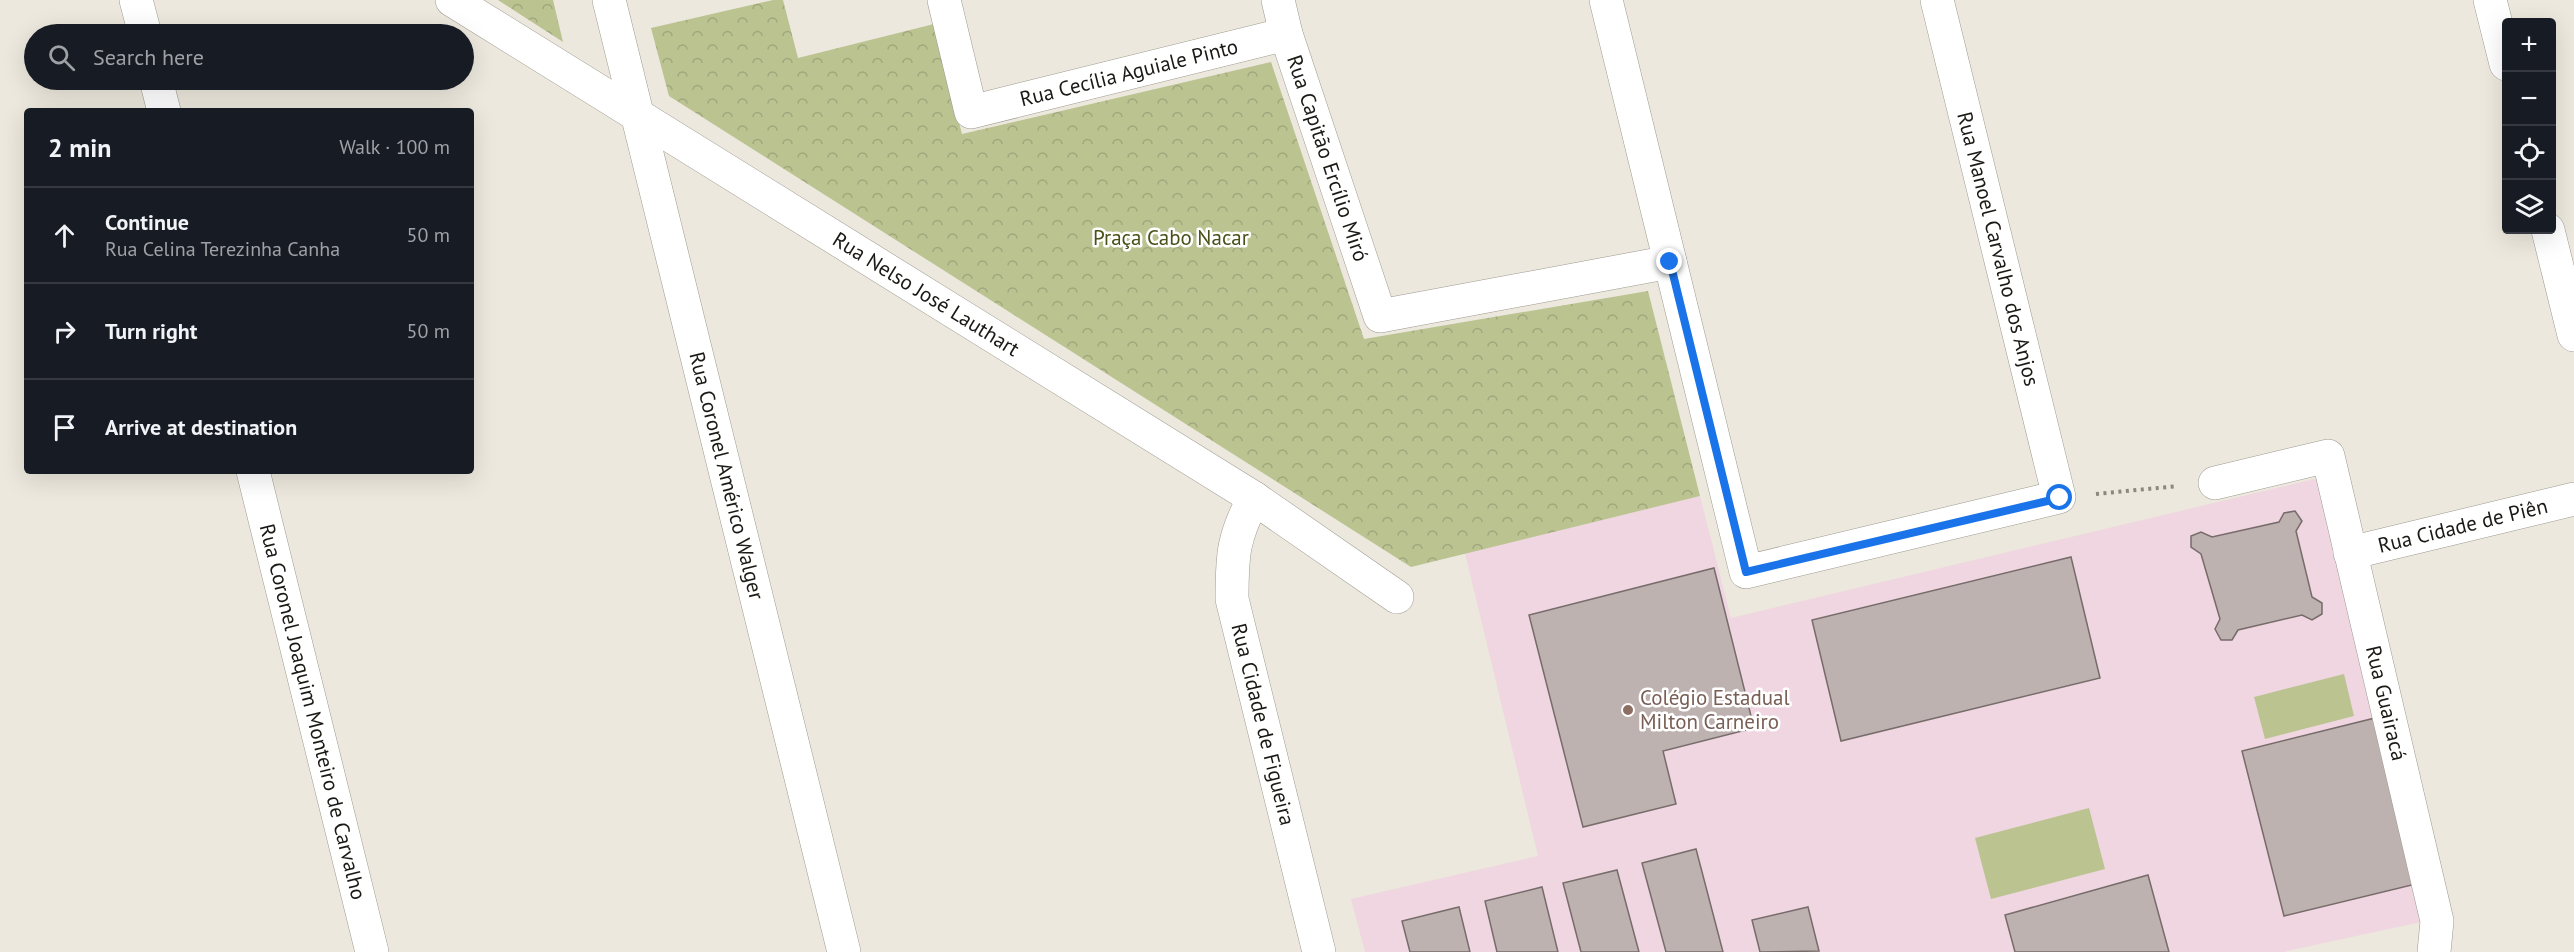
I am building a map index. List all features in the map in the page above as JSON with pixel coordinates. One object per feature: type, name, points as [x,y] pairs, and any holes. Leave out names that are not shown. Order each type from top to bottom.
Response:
[{"type":"street","points":[[136,0],[142,24]]},
{"type":"street","name":"Rua Nelso José Lauthart","points":[[452,0],[1254,498],[1397,597]]},
{"type":"street","name":"Rua Coronel Américo Walger","points":[[609,0],[844,952]]},
{"type":"street","name":"Rua Cecília Aguiale Pinto","points":[[944,0],[971,112],[1286,34]]},
{"type":"street","name":"Rua Capitão Ercílio Miró","points":[[1278,0],[1286,34],[1380,316],[1670,262]]},
{"type":"street","points":[[1606,0],[1746,572],[2060,498]]},
{"type":"street","name":"Rua Manoel Carvalho dos Anjos","points":[[1937,0],[2060,498]]},
{"type":"street","points":[[2490,0],[2502,48]]},
{"type":"street","points":[[159,90],[163,108]]},
{"type":"street","points":[[2549,234],[2574,335]]},
{"type":"street","name":"Rua Guairacá","points":[[2215,483],[2328,456],[2437,921],[2434,952]]},
{"type":"street","name":"Rua Coronel Joaquim Monteiro de Carvalho","points":[[254,474],[372,952]]},
{"type":"street","name":"Rua Cidade de Figueira","points":[[1254,498],[1238,527],[1232,560],[1232,599],[1319,952]]},
{"type":"street","name":"Rua Cidade de Piên","points":[[2350,553],[2574,499]]},
{"type":"path","points":[[2060,498],[2215,483]]},
{"type":"shaded area","points":[[2323,477],[2430,920],[2283,952],[1365,952],[1351,899],[1538,856],[1465,553],[1700,496],[1731,618]]},
{"type":"green space","points":[[498,0],[553,0],[563,42]]},
{"type":"green space","name":"Praça Cabo Nacar","points":[[773,0],[783,0],[798,58],[934,24],[962,134],[1271,62],[1364,339],[1648,291],[1700,496],[1411,567],[669,96],[651,28]]},
{"type":"green space","points":[[2344,674],[2354,716],[2265,739],[2254,697]]},
{"type":"green space","points":[[2089,808],[2105,869],[1991,899],[1975,838]]},
{"type":"building","points":[[2295,511],[2302,521],[2296,531],[2312,597],[2322,603],[2322,614],[2312,620],[2302,615],[2238,630],[2232,640],[2221,640],[2215,629],[2220,619],[2201,554],[2191,547],[2191,536],[2201,532],[2212,537],[2279,522],[2284,513]]},
{"type":"building","points":[[2071,557],[2100,678],[1841,741],[1812,620]]},
{"type":"building","points":[[1714,568],[1754,728],[1663,751],[1676,804],[1583,827],[1529,615]]},
{"type":"building","points":[[2375,718],[2416,884],[2284,916],[2242,751]]},
{"type":"building","points":[[1696,849],[1723,952],[1666,952],[1642,863]]},
{"type":"building","points":[[1617,870],[1639,952],[1581,952],[1563,883]]},
{"type":"building","points":[[2148,875],[2169,952],[2015,952],[2005,915]]},
{"type":"building","points":[[1542,887],[1558,952],[1497,952],[1485,901]]},
{"type":"building","points":[[1459,907],[1470,952],[1410,952],[1402,921]]},
{"type":"building","points":[[1808,907],[1819,951],[1760,952],[1752,920]]},
{"type":"place","name":"Colégio Estadual Milton Carneiro","points":[[1628,710]]},
{"type":"route","points":[[1670,262],[1746,572],[2060,498]]}]
